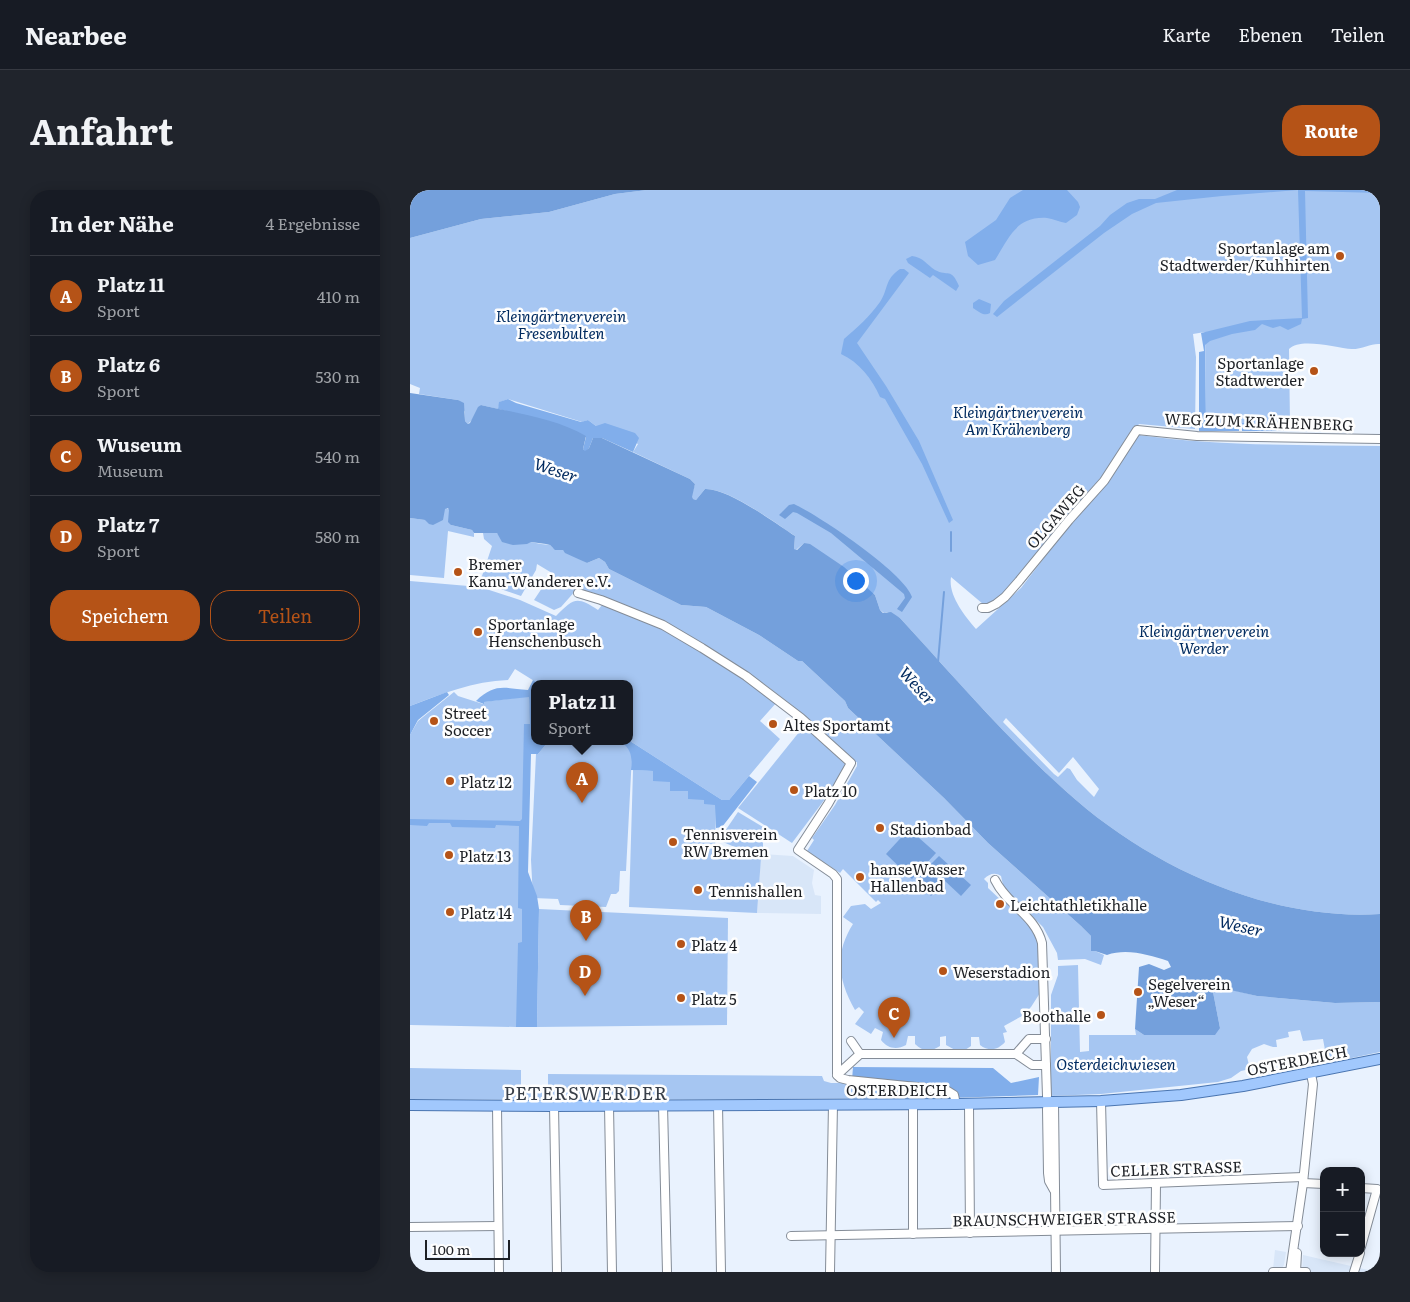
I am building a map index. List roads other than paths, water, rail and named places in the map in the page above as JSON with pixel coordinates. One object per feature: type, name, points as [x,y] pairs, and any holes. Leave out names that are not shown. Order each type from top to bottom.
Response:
[{"type":"main road","name":"OSTERDEICH","points":[[410,1105],[969,1104],[1102,1101],[1181,1094],[1311,1074],[1380,1059]]},
{"type":"street","name":"WEG ZUM KRÄHENBERG","points":[[1137,430],[1197,436],[1380,439]]},
{"type":"street","name":"OLGAWEG","points":[[982,608],[988,608],[996,604],[1019,581],[1104,481],[1137,430]]},
{"type":"street","points":[[578,593],[601,600],[663,625],[702,648],[746,676],[793,712],[850,763],[828,804],[798,850],[833,874],[837,879],[837,1075]]},
{"type":"street","points":[[995,880],[1001,892],[1034,924],[1041,936],[1044,963],[1046,1065],[1054,1190],[1056,1272]]},
{"type":"street","points":[[1016,1054],[1029,1039],[1046,1039]]},
{"type":"street","points":[[851,1041],[860,1054]]},
{"type":"street","points":[[837,1075],[860,1054],[1016,1054],[1032,1065],[1046,1065]]},
{"type":"street","points":[[1293,1272],[1313,1084],[1311,1074]]},
{"type":"street","points":[[837,1075],[848,1080],[946,1090],[954,1095],[956,1104]]},
{"type":"street","name":"CELLER STRASSE","points":[[1102,1101],[1103,1184],[1303,1180],[1320,1183]]},
{"type":"street","points":[[830,1272],[833,1104]]},
{"type":"street","points":[[913,1104],[913,1234]]},
{"type":"street","points":[[969,1104],[970,1233]]},
{"type":"street","points":[[663,1105],[667,1272]]},
{"type":"street","points":[[718,1105],[721,1272]]},
{"type":"street","points":[[497,1106],[500,1272]]},
{"type":"street","points":[[554,1106],[557,1272]]},
{"type":"street","points":[[609,1106],[612,1272]]},
{"type":"street","points":[[1155,1272],[1156,1183]]},
{"type":"street","points":[[1365,1188],[1377,1189],[1365,1232]]},
{"type":"street","points":[[410,1227],[498,1226]]},
{"type":"street","name":"BRAUNSCHWEIGER STRASSE","points":[[791,1236],[1298,1226]]},
{"type":"street","points":[[1354,1272],[1359,1257]]},
{"type":"street","points":[[1273,1272],[1306,1272]]},
{"type":"water","points":[[410,190],[647,190],[615,194],[549,212],[481,219],[410,238]]},
{"type":"water","name":"Weser","points":[[410,393],[458,400],[464,403],[465,421],[468,424],[481,405],[535,417],[574,430],[586,436],[583,449],[585,451],[589,448],[593,438],[602,438],[690,479],[695,484],[693,499],[696,500],[705,489],[726,494],[751,507],[795,536],[794,549],[797,550],[804,543],[810,544],[844,567],[875,595],[880,610],[883,613],[891,612],[900,618],[985,712],[1052,779],[1108,825],[1142,848],[1179,869],[1218,886],[1258,899],[1298,909],[1339,914],[1380,914],[1380,1002],[1335,1003],[1257,996],[1217,987],[1213,992],[1220,1028],[1215,1035],[1144,1035],[1135,1029],[1139,967],[1149,964],[1164,970],[1171,967],[1168,961],[1138,953],[1122,952],[1107,955],[1091,951],[1091,936],[988,843],[802,661],[798,661],[759,635],[706,607],[681,605],[609,569],[605,562],[599,558],[587,563],[565,553],[563,550],[555,550],[550,545],[531,542],[513,545],[502,542],[497,533],[474,533],[472,530],[451,525],[448,522],[448,508],[445,509],[443,520],[433,525],[425,520],[410,518]]},
{"type":"water","points":[[794,504],[840,532],[894,574],[912,597],[902,612],[897,609],[905,598],[904,594],[831,533],[797,513],[793,512],[785,519],[779,515],[789,505]]},
{"type":"water","points":[[909,829],[936,853],[912,879],[886,854]]},
{"type":"water","points":[[939,856],[971,885],[961,896],[929,866]]},
{"type":"water","points":[[927,869],[943,884],[931,896],[915,881]]},
{"type":"waterway","points":[[951,532],[951,551]]},
{"type":"waterway","points":[[938,662],[944,592]]},
{"type":"place","name":"Sportanlage am Stadtwerder/Kuhhirten","points":[[1340,256]]},
{"type":"place","name":"Sportanlage Stadtwerder","points":[[1314,371]]},
{"type":"place","name":"Bremer Kanu-Wanderer e.V.","points":[[458,572]]},
{"type":"place","name":"Sportanlage Henschenbusch","points":[[478,632]]},
{"type":"place","name":"Street Soccer","points":[[434,721]]},
{"type":"place","name":"Altes Sportamt","points":[[773,724]]},
{"type":"place","name":"Platz 12","points":[[450,781]]},
{"type":"place","name":"Platz 10","points":[[794,790]]},
{"type":"place","name":"Platz 11","points":[[582,803]]},
{"type":"place","name":"Stadionbad","points":[[880,828]]},
{"type":"place","name":"Tennisverein RW Bremen","points":[[673,842]]},
{"type":"place","name":"Platz 13","points":[[449,855]]},
{"type":"place","name":"hanseWasser Hallenbad","points":[[860,877]]},
{"type":"place","name":"Tennishallen","points":[[698,890]]},
{"type":"place","name":"Leichtathletikhalle","points":[[1000,904]]},
{"type":"place","name":"Platz 14","points":[[450,912]]},
{"type":"place","name":"Platz 6","points":[[586,941]]},
{"type":"place","name":"Platz 4","points":[[681,944]]},
{"type":"place","name":"Weserstadion","points":[[943,971]]},
{"type":"place","name":"Segelverein „Weser“","points":[[1138,992]]},
{"type":"place","name":"Platz 7","points":[[585,996]]},
{"type":"place","name":"Platz 5","points":[[681,998]]},
{"type":"place","name":"Boothalle","points":[[1101,1015]]},
{"type":"place","name":"Wuseum","points":[[894,1038]]},
{"type":"district","name":"PETERSWERDER","points":[[586,1092]]},
{"type":"park label","name":"Kleingärtnerverein Fresenbulten","points":[[561,324]]},
{"type":"park label","name":"Kleingärtnerverein Am Krähenberg","points":[[1018,420]]},
{"type":"park label","name":"Kleingärtnerverein Werder","points":[[1204,638]]},
{"type":"park label","name":"Osterdeichwiesen","points":[[1116,1063]]}]
